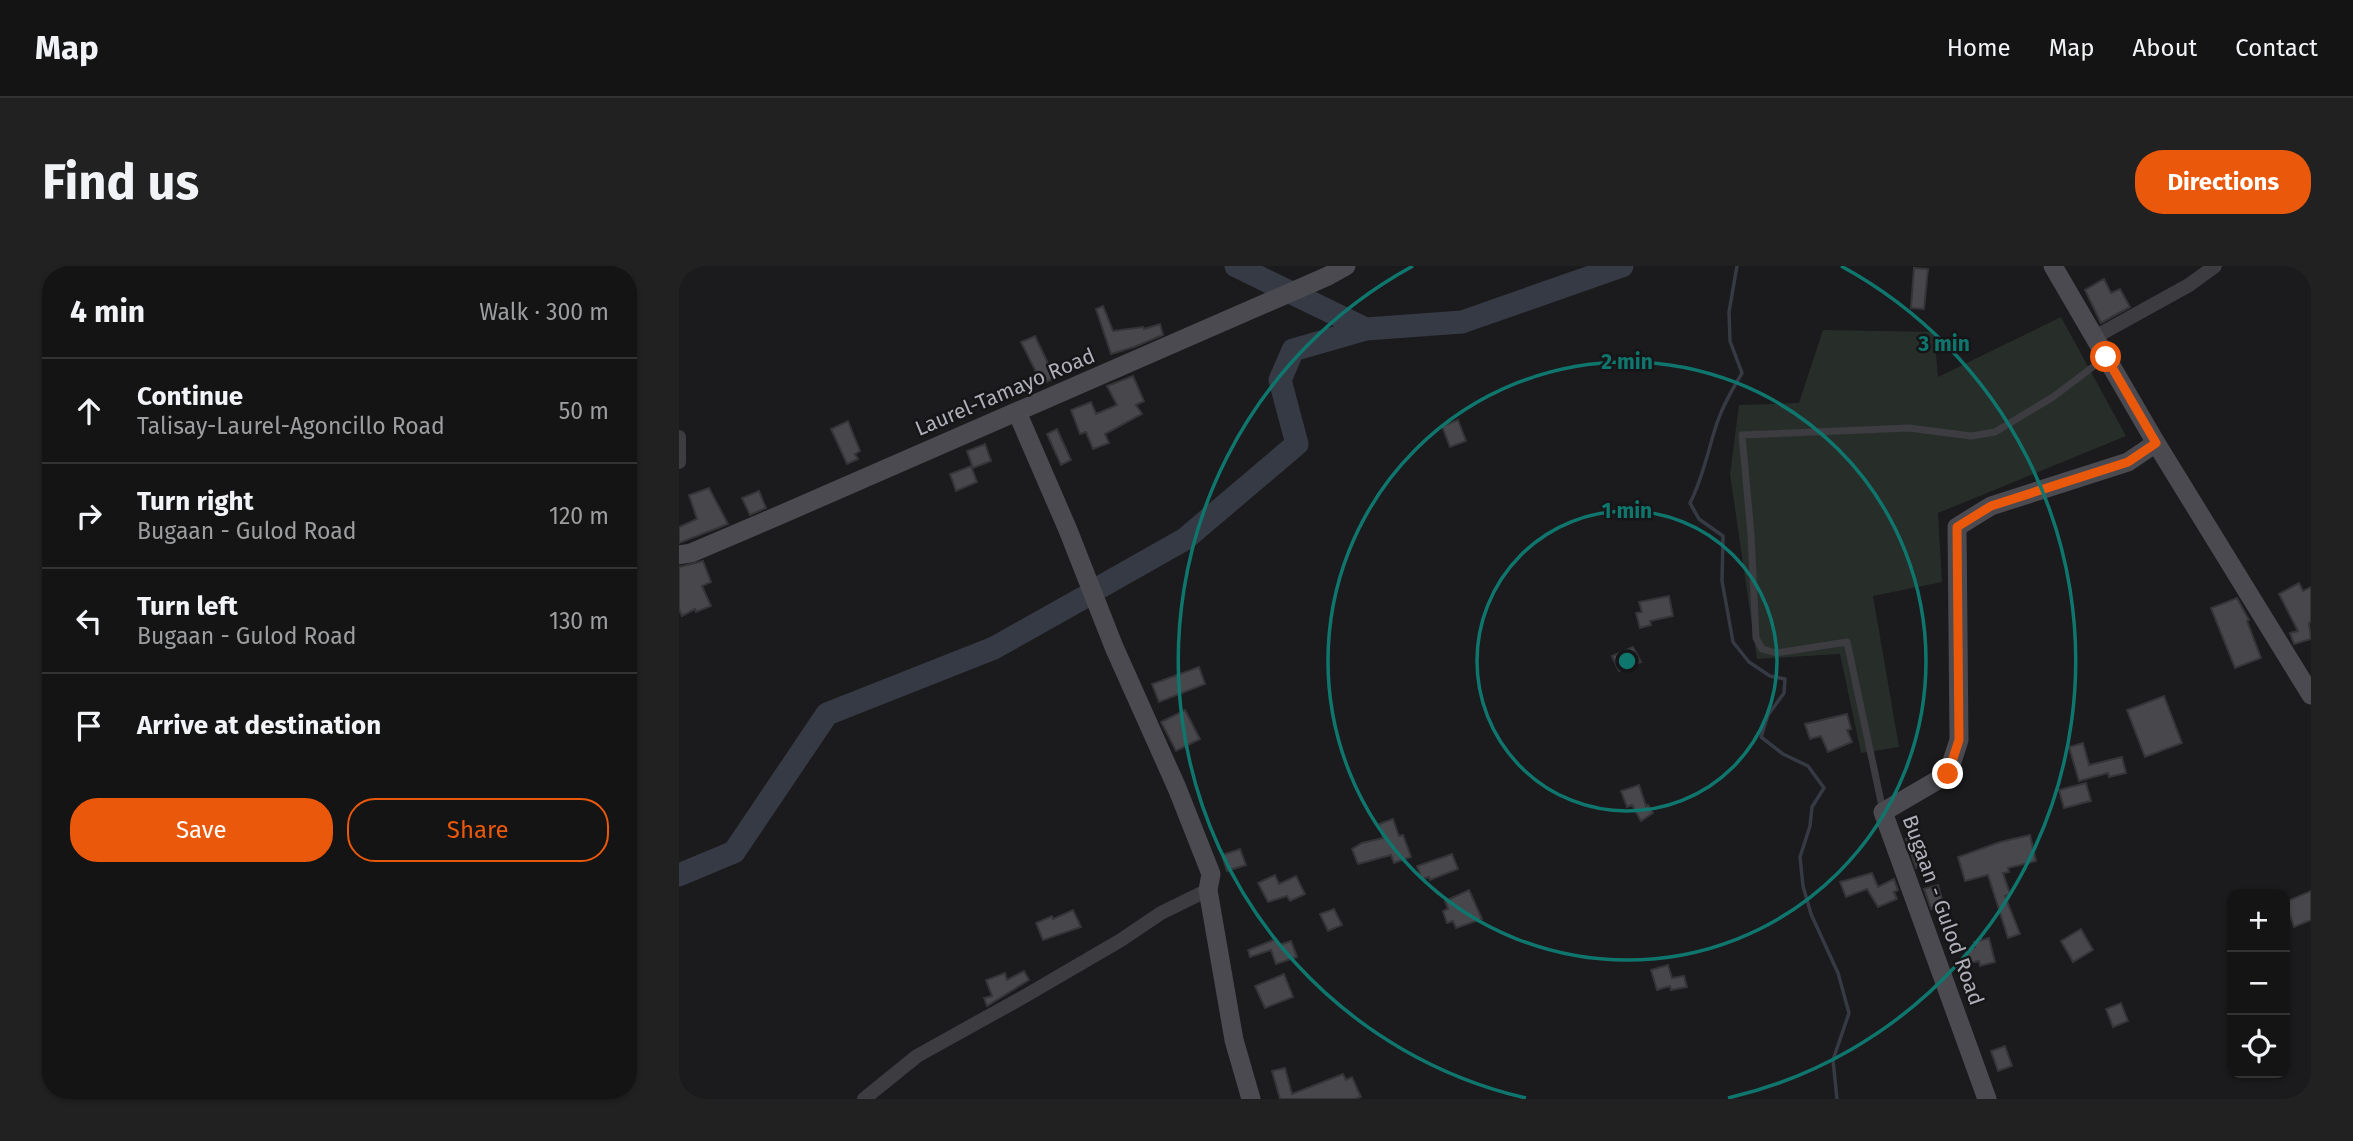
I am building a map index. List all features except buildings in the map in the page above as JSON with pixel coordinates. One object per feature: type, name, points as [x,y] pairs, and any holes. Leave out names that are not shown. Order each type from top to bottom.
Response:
[{"type":"street","name":"Laurel-Tamayo Road","points":[[679,555],[691,553],[780,515],[1263,305],[1346,266]]},
{"type":"street","points":[[2053,266],[2156,443],[2311,695]]},
{"type":"street","points":[[2095,337],[2189,285],[2215,266]]},
{"type":"street","points":[[1017,412],[1211,874],[1207,890],[1234,1040],[1251,1099]]},
{"type":"street","points":[[679,437],[679,458]]},
{"type":"street","name":"Bugaan - Gulod Road","points":[[1987,1099],[1883,812],[1948,774],[1959,740],[1957,527],[1991,506],[2128,462],[2156,443]]},
{"type":"street","points":[[863,1099],[917,1056],[1121,940],[1161,913],[1207,890]]},
{"type":"lane","points":[[1883,812],[1847,642],[1776,653],[1762,649],[1756,638],[1751,534],[1742,435],[1909,428],[1972,436],[1994,432],[2053,397],[2106,357]]},
{"type":"shaded area","points":[[2061,317],[2126,436],[1938,513],[1942,582],[1873,596],[1899,747],[1861,753],[1840,654],[1757,659],[1730,474],[1739,405],[1799,403],[1823,330],[1934,332],[1938,377]]},
{"type":"waterway","points":[[1236,266],[1366,329],[1462,322],[1622,266]]},
{"type":"waterway","points":[[1737,266],[1729,312],[1730,341],[1742,373],[1719,416],[1702,474],[1690,503],[1699,519],[1723,536],[1722,581],[1733,642],[1749,662],[1770,676],[1785,679],[1784,693],[1768,715],[1761,737],[1783,754],[1808,766],[1824,788],[1812,807],[1810,826],[1800,857],[1803,886],[1811,914],[1838,973],[1849,1013],[1833,1060],[1837,1099]]},
{"type":"waterway","points":[[1102,586],[1185,539],[1297,444],[1280,380],[1293,350],[1366,329]]},
{"type":"waterway","points":[[679,875],[734,852],[827,714],[994,648],[1083,598]]},
{"type":"route","points":[[1948,774],[1959,740],[1957,527],[1991,506],[2128,462],[2156,443],[2106,357]]}]
